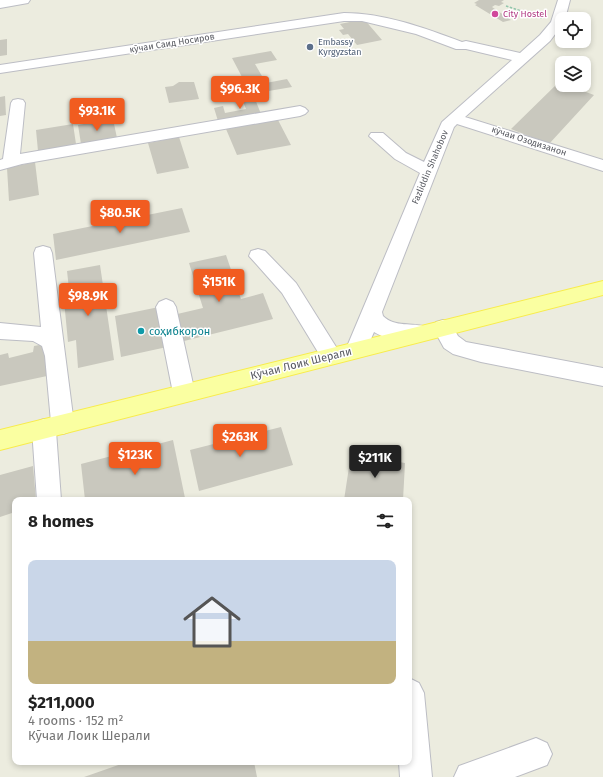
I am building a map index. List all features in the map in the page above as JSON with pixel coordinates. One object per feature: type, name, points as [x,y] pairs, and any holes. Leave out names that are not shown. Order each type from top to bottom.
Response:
[{"type":"main road","name":"Кӯчаи Лоик Шерали","points":[[0,440],[603,288]]},
{"type":"street","points":[[0,4],[24,0]]},
{"type":"street","name":"Fazliddin Shahobov","points":[[560,12],[564,0]]},
{"type":"street","name":"кӯчаи Саид Носиров","points":[[0,69],[344,17],[362,17],[420,31],[461,46],[466,45],[523,58]]},
{"type":"street","name":"Fazliddin Shahobov","points":[[357,349],[447,125],[453,118],[545,38],[555,26]]},
{"type":"street","points":[[18,103],[6,163],[300,112]]},
{"type":"street","name":"кӯчаи Озодизанон","points":[[453,118],[603,166]]},
{"type":"street","points":[[377,136],[399,157],[408,163],[428,170]]},
{"type":"street","points":[[43,253],[54,346],[53,426],[49,497]]},
{"type":"street","points":[[258,256],[289,288],[331,356]]},
{"type":"street","points":[[166,307],[184,393]]},
{"type":"street","points":[[372,310],[372,317],[384,328],[400,333],[420,333]]},
{"type":"street","points":[[443,328],[451,342],[460,348],[481,354],[603,377]]},
{"type":"street","points":[[0,331],[36,333],[52,341],[54,346]]},
{"type":"street","points":[[412,729],[416,777]]},
{"type":"street","points":[[470,777],[536,754]]},
{"type":"path","points":[[506,6],[555,22]]},
{"type":"building","name":"City Hostel","points":[[479,0],[504,0],[501,2],[504,3],[499,6],[495,5],[492,7],[511,20],[503,22],[475,5],[477,4],[474,3]]},
{"type":"building","points":[[364,19],[382,40],[357,45],[348,34],[343,35],[339,30],[344,29],[340,24]]},
{"type":"building","points":[[7,39],[7,55],[0,56],[0,40]]},
{"type":"building","points":[[271,51],[277,60],[255,64],[266,83],[287,79],[292,87],[251,94],[232,58]]},
{"type":"building","points":[[179,82],[194,82],[199,99],[169,103],[165,87],[173,86]]},
{"type":"building","points":[[555,86],[555,92],[586,92],[594,95],[549,144],[511,129]]},
{"type":"building","points":[[253,94],[261,114],[218,121],[214,108],[223,106],[225,113],[246,109],[241,96]]},
{"type":"building","points":[[5,96],[6,115],[0,116],[0,97]]},
{"type":"building","points":[[113,119],[117,138],[81,144],[78,125]]},
{"type":"building","points":[[278,120],[291,145],[237,155],[226,129]]},
{"type":"building","points":[[73,124],[76,144],[38,151],[36,130]]},
{"type":"building","points":[[179,137],[189,168],[157,174],[148,143]]},
{"type":"building","points":[[35,162],[39,195],[9,201],[7,168]]},
{"type":"building","points":[[182,208],[190,232],[56,260],[53,234]]},
{"type":"building","points":[[226,255],[241,299],[263,293],[273,319],[180,342],[173,315],[203,308],[189,263]]},
{"type":"building","points":[[100,265],[114,360],[78,368],[76,340],[68,342],[63,290],[69,289],[67,271]]},
{"type":"building","name":"соҳибкорон","points":[[159,307],[167,347],[121,357],[115,316]]},
{"type":"building","points":[[45,344],[47,376],[0,386],[0,355],[8,353],[9,358],[33,352],[34,346]]},
{"type":"building","points":[[281,427],[293,465],[199,491],[190,450]]},
{"type":"building","points":[[173,440],[185,497],[85,497],[81,464]]},
{"type":"building","points":[[351,454],[405,463],[403,497],[344,497]]},
{"type":"building","points":[[33,466],[36,497],[12,497],[12,513],[0,517],[0,475]]},
{"type":"building","points":[[118,765],[255,765],[257,777],[84,777]]},
{"type":"place","name":"City Hostel","points":[[495,14]]},
{"type":"place","name":"Embassy Kyrgyzstan","points":[[310,47]]},
{"type":"place","name":"соҳибкорон","points":[[141,331]]}]
